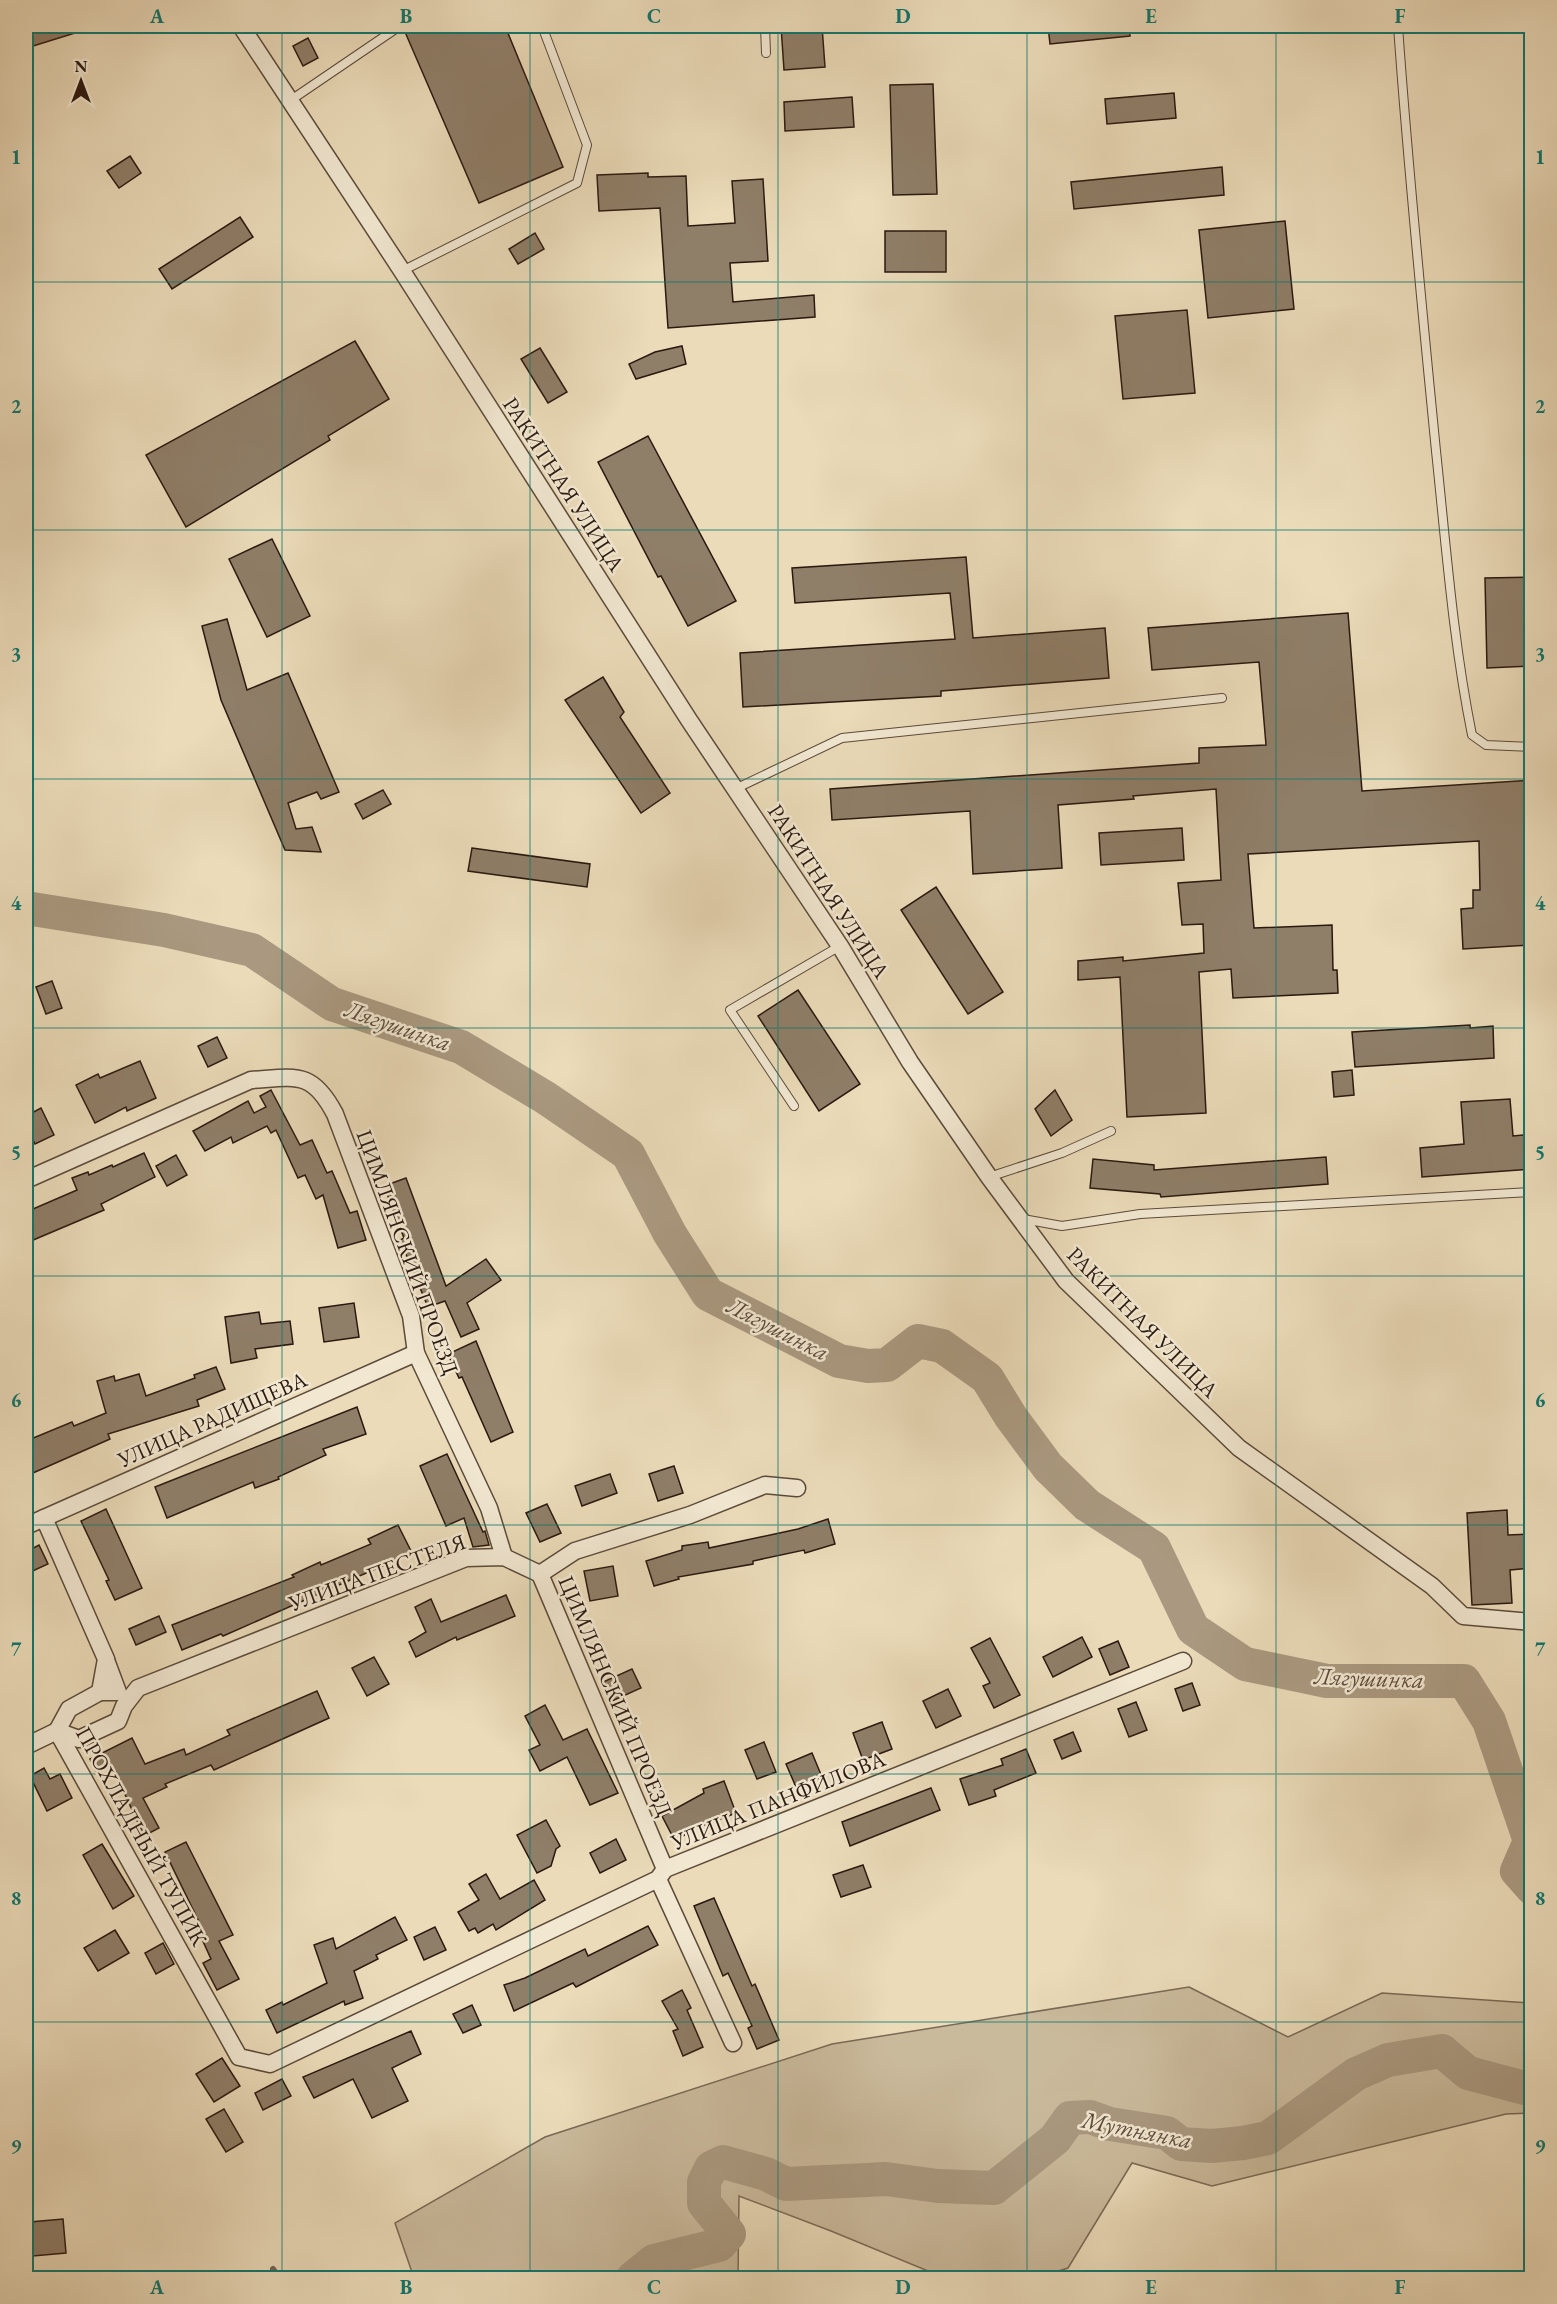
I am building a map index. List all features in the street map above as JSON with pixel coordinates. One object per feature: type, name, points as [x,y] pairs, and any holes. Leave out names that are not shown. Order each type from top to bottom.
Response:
[{"type":"street","name":"РАКИТНАЯ УЛИЦА","points":[[241,26],[402,271],[735,789],[840,946],[910,1062],[989,1177],[1066,1281],[1239,1448],[1432,1586],[1463,1616],[1532,1622]]},
{"type":"street","name":"ЦИМЛЯНСКИЙ ПРОЕЗД","points":[[26,1180],[251,1080],[291,1078],[312,1082],[325,1095],[343,1134],[411,1316],[416,1353],[489,1508],[504,1557]]},
{"type":"street","name":"УЛИЦА РАДИЩЕВА","points":[[26,1526],[416,1353]]},
{"type":"street","points":[[540,1574],[575,1551],[690,1515],[765,1485],[797,1488]]},
{"type":"street","points":[[44,1518],[106,1659],[121,1699]]},
{"type":"street","name":"УЛИЦА ПЕСТЕЛЯ","points":[[57,1731],[80,1739],[118,1721],[121,1699],[138,1688],[466,1558],[504,1557],[540,1574]]},
{"type":"street","name":"ЦИМЛЯНСКИЙ ПРОЕЗД","points":[[540,1574],[733,2043]]},
{"type":"street","name":"ПРОХЛАДНЫЙ ТУПИК","points":[[106,1659],[100,1692],[69,1710],[57,1731],[239,2057],[270,2064]]},
{"type":"street","name":"УЛИЦА ПАНФИЛОВА","points":[[270,2064],[662,1874],[1183,1661]]},
{"type":"street","points":[[100,1692],[121,1699]]},
{"type":"street","points":[[26,1746],[57,1731]]},
{"type":"lane","points":[[291,100],[394,30],[392,26]]},
{"type":"lane","points":[[402,271],[577,183],[587,145],[542,26]]},
{"type":"lane","points":[[765,26],[766,53]]},
{"type":"lane","points":[[1398,26],[1408,179],[1466,708],[1472,735],[1486,745],[1532,747]]},
{"type":"lane","points":[[735,789],[842,738],[1222,698]]},
{"type":"lane","points":[[794,1106],[730,1010],[840,946]]},
{"type":"lane","points":[[989,1177],[1062,1153],[1111,1131]]},
{"type":"lane","points":[[1019,1219],[1062,1226],[1140,1214],[1532,1192]]},
{"type":"shaded area","points":[[1189,1987],[1288,2037],[1382,1993],[1531,2003],[1531,2113],[1506,2114],[1212,2186],[1132,2163],[1068,2268],[1036,2278],[945,2278],[739,2196],[738,2278],[414,2278],[395,2223],[545,2137],[832,2044]]},
{"type":"building","points":[[27,26],[88,26],[88,29],[33,46]]},
{"type":"building","points":[[420,26],[505,26],[563,167],[479,203],[405,32]]},
{"type":"building","points":[[781,26],[822,26],[825,67],[784,70]]},
{"type":"building","points":[[1048,26],[1129,26],[1130,36],[1050,44]]},
{"type":"building","points":[[308,38],[318,58],[303,66],[293,46]]},
{"type":"building","points":[[933,84],[937,194],[893,195],[890,85]]},
{"type":"building","points":[[1174,93],[1176,118],[1107,124],[1105,99]]},
{"type":"building","points":[[852,97],[854,127],[785,131],[784,102]]},
{"type":"building","points":[[130,156],[141,173],[119,188],[107,171]]},
{"type":"building","points":[[1222,167],[1224,195],[1074,209],[1071,182]]},
{"type":"building","points":[[648,173],[648,177],[686,176],[688,226],[735,223],[732,181],[763,179],[768,261],[730,263],[733,302],[814,295],[815,317],[668,328],[660,208],[599,211],[597,175]]},
{"type":"building","points":[[240,217],[253,237],[172,289],[159,269]]},
{"type":"building","points":[[1285,221],[1294,309],[1208,318],[1199,230]]},
{"type":"building","points":[[885,231],[946,231],[946,272],[885,272]]},
{"type":"building","points":[[535,233],[544,249],[518,264],[509,249]]},
{"type":"building","points":[[1187,310],[1195,393],[1123,399],[1115,316]]},
{"type":"building","points":[[355,341],[389,399],[328,436],[330,440],[186,527],[146,455]]},
{"type":"building","points":[[682,346],[686,364],[636,379],[629,364],[655,352]]},
{"type":"building","points":[[540,348],[567,392],[548,403],[521,359]]},
{"type":"building","points":[[648,436],[736,601],[688,626],[661,576],[658,577],[598,462]]},
{"type":"building","points":[[272,539],[310,616],[267,637],[229,559]]},
{"type":"building","points":[[966,557],[973,638],[1105,628],[1109,678],[941,691],[941,696],[743,707],[740,653],[955,639],[950,593],[795,603],[792,568]]},
{"type":"building","points":[[1532,577],[1532,666],[1487,668],[1485,578]]},
{"type":"building","points":[[1348,613],[1362,791],[1532,780],[1532,945],[1463,949],[1461,909],[1473,908],[1473,890],[1480,890],[1479,841],[1248,854],[1254,928],[1332,925],[1333,970],[1337,970],[1338,993],[1233,998],[1231,969],[1199,972],[1206,1113],[1127,1117],[1120,977],[1078,980],[1078,961],[1123,957],[1123,961],[1204,953],[1203,924],[1182,925],[1178,883],[1221,880],[1216,789],[1058,805],[1062,868],[973,874],[970,811],[832,820],[830,789],[1199,763],[1199,748],[1266,745],[1259,662],[1152,670],[1148,628]]},
{"type":"building","points":[[227,619],[247,690],[288,673],[339,792],[321,799],[317,792],[288,803],[296,829],[312,827],[321,852],[285,850],[221,700],[202,626]]},
{"type":"building","points":[[603,677],[624,712],[620,717],[670,793],[641,813],[565,700]]},
{"type":"building","points":[[383,790],[391,804],[363,819],[355,804]]},
{"type":"building","points":[[1182,828],[1184,860],[1101,865],[1099,833]]},
{"type":"building","points":[[472,848],[590,864],[587,887],[468,871]]},
{"type":"building","points":[[936,887],[1003,992],[968,1014],[901,910]]},
{"type":"building","points":[[52,981],[62,1008],[46,1014],[36,987]]},
{"type":"building","points":[[798,990],[860,1084],[819,1111],[758,1016]]},
{"type":"building","points":[[1470,1025],[1470,1028],[1493,1026],[1494,1058],[1355,1067],[1352,1032]]},
{"type":"building","points":[[217,1037],[227,1058],[208,1067],[198,1046]]},
{"type":"building","points":[[140,1061],[156,1098],[127,1111],[126,1107],[95,1123],[76,1085],[98,1074],[100,1078]]},
{"type":"building","points":[[1352,1070],[1354,1095],[1334,1097],[1332,1072]]},
{"type":"building","points":[[271,1090],[300,1145],[312,1140],[327,1173],[332,1171],[350,1213],[357,1211],[366,1240],[338,1248],[323,1195],[316,1199],[305,1175],[298,1178],[276,1130],[271,1133],[267,1126],[233,1143],[231,1137],[205,1151],[193,1131],[248,1101],[254,1113],[266,1107],[260,1096]]},
{"type":"building","points":[[1055,1090],[1072,1120],[1051,1136],[1035,1109]]},
{"type":"building","points":[[1510,1099],[1513,1136],[1532,1134],[1532,1169],[1422,1177],[1420,1148],[1464,1144],[1461,1102]]},
{"type":"building","points":[[41,1108],[54,1135],[35,1144],[26,1125],[26,1116]]},
{"type":"building","points":[[144,1153],[155,1177],[101,1204],[104,1210],[26,1243],[26,1212],[77,1190],[72,1178],[88,1172],[89,1175],[112,1165],[113,1167]]},
{"type":"building","points":[[176,1155],[187,1175],[167,1186],[156,1166]]},
{"type":"building","points":[[1326,1157],[1328,1184],[1161,1197],[1160,1194],[1090,1188],[1093,1159],[1154,1165],[1154,1170]]},
{"type":"building","points":[[406,1178],[446,1286],[486,1259],[501,1280],[467,1303],[479,1329],[461,1337],[445,1301],[428,1307],[400,1240],[404,1238],[384,1186]]},
{"type":"building","points":[[354,1303],[359,1337],[324,1342],[319,1308]]},
{"type":"building","points":[[259,1312],[261,1324],[290,1321],[293,1344],[255,1349],[257,1358],[231,1363],[225,1317]]},
{"type":"building","points":[[476,1341],[513,1432],[491,1442],[462,1377],[459,1378],[448,1354]]},
{"type":"building","points":[[216,1367],[225,1389],[197,1400],[199,1406],[108,1434],[110,1439],[26,1476],[26,1441],[72,1422],[74,1426],[106,1413],[97,1381],[114,1376],[115,1381],[139,1374],[146,1396],[195,1378],[194,1375]]},
{"type":"building","points":[[357,1407],[366,1434],[323,1449],[326,1455],[278,1477],[279,1479],[255,1488],[253,1482],[167,1518],[155,1487]]},
{"type":"building","points":[[447,1454],[483,1532],[485,1531],[489,1545],[473,1547],[464,1518],[446,1526],[420,1466]]},
{"type":"building","points":[[674,1466],[683,1493],[658,1501],[649,1474]]},
{"type":"building","points":[[610,1474],[617,1493],[582,1506],[575,1486]]},
{"type":"building","points":[[547,1504],[561,1533],[540,1542],[526,1513]]},
{"type":"building","points":[[106,1509],[142,1588],[115,1600],[106,1581],[109,1580],[81,1521]]},
{"type":"building","points":[[1507,1510],[1508,1535],[1532,1534],[1532,1568],[1510,1570],[1512,1603],[1472,1605],[1467,1513]]},
{"type":"building","points":[[828,1519],[835,1544],[805,1553],[804,1550],[753,1561],[753,1564],[678,1577],[679,1579],[654,1586],[646,1561],[682,1550],[682,1546],[708,1542],[709,1548],[798,1529]]},
{"type":"building","points":[[398,1525],[412,1553],[223,1636],[221,1634],[182,1650],[172,1625],[294,1577],[292,1575],[320,1562],[321,1565],[371,1544],[368,1539]]},
{"type":"building","points":[[39,1545],[48,1564],[26,1574],[26,1552]]},
{"type":"building","points":[[613,1566],[618,1596],[590,1601],[584,1571]]},
{"type":"building","points":[[506,1595],[515,1616],[457,1640],[456,1637],[416,1657],[409,1642],[426,1632],[415,1607],[431,1599],[441,1622]]},
{"type":"building","points":[[159,1616],[166,1632],[136,1645],[129,1629]]},
{"type":"building","points":[[1082,1637],[1092,1657],[1053,1677],[1043,1657]]},
{"type":"building","points":[[990,1638],[1020,1695],[994,1708],[983,1686],[990,1683],[971,1648]]},
{"type":"building","points":[[1118,1641],[1129,1667],[1110,1675],[1099,1649]]},
{"type":"building","points":[[374,1657],[389,1684],[367,1696],[352,1668]]},
{"type":"building","points":[[632,1669],[641,1688],[612,1701],[603,1682]]},
{"type":"building","points":[[1192,1683],[1200,1705],[1183,1711],[1175,1689]]},
{"type":"building","points":[[948,1689],[961,1716],[936,1728],[923,1701]]},
{"type":"building","points":[[317,1691],[329,1718],[214,1770],[211,1765],[165,1784],[167,1787],[143,1798],[159,1828],[144,1836],[112,1766],[97,1773],[90,1759],[132,1738],[145,1764],[184,1749],[186,1755],[230,1735],[227,1730]]},
{"type":"building","points":[[1136,1702],[1147,1730],[1129,1737],[1118,1709]]},
{"type":"building","points":[[545,1705],[563,1740],[587,1729],[618,1793],[590,1805],[567,1757],[540,1771],[529,1750],[540,1745],[525,1716]]},
{"type":"building","points":[[882,1722],[892,1749],[863,1760],[853,1733]]},
{"type":"building","points":[[1073,1732],[1081,1751],[1062,1759],[1054,1740]]},
{"type":"building","points":[[764,1742],[776,1772],[757,1779],[745,1750]]},
{"type":"building","points":[[1026,1749],[1036,1773],[994,1790],[996,1796],[969,1805],[960,1779],[1003,1765],[1001,1759]]},
{"type":"building","points":[[812,1753],[822,1777],[796,1787],[786,1764]]},
{"type":"building","points":[[44,1768],[50,1779],[60,1774],[72,1798],[47,1811],[30,1776]]},
{"type":"building","points":[[724,1781],[736,1813],[696,1828],[675,1841],[662,1816],[704,1793],[703,1789]]},
{"type":"building","points":[[931,1788],[940,1810],[850,1846],[842,1822]]},
{"type":"building","points":[[546,1820],[560,1846],[556,1849],[551,1866],[537,1873],[517,1835]]},
{"type":"building","points":[[616,1839],[626,1860],[600,1873],[590,1853]]},
{"type":"building","points":[[186,1842],[233,1935],[219,1941],[239,1979],[217,1990],[203,1963],[211,1959],[196,1926],[200,1924],[165,1852]]},
{"type":"building","points":[[102,1844],[134,1896],[113,1909],[83,1855]]},
{"type":"building","points":[[863,1865],[871,1887],[841,1897],[833,1875]]},
{"type":"building","points":[[486,1874],[500,1899],[534,1880],[545,1900],[496,1930],[493,1924],[478,1933],[475,1928],[469,1931],[458,1912],[479,1900],[469,1884]]},
{"type":"building","points":[[714,1898],[752,1986],[755,1984],[779,2040],[757,2049],[748,2028],[752,2026],[728,1973],[723,1976],[694,1906]]},
{"type":"building","points":[[395,1917],[407,1940],[376,1955],[378,1959],[354,1971],[363,1998],[345,2005],[344,2001],[277,2033],[266,2010],[282,2002],[283,2005],[327,1983],[314,1945],[333,1938],[336,1949]]},
{"type":"building","points":[[648,1926],[658,1945],[576,1987],[573,1983],[514,2011],[504,1985],[525,1978],[585,1949],[588,1956]]},
{"type":"building","points":[[435,1927],[446,1950],[424,1960],[414,1937]]},
{"type":"building","points":[[115,1930],[129,1953],[98,1971],[84,1948]]},
{"type":"building","points":[[163,1943],[174,1964],[156,1974],[145,1953]]},
{"type":"building","points":[[682,1990],[691,2008],[687,2010],[703,2047],[683,2056],[673,2031],[678,2029],[662,2001]]},
{"type":"building","points":[[472,2005],[481,2025],[463,2033],[453,2014]]},
{"type":"building","points":[[411,2031],[421,2054],[392,2068],[408,2101],[372,2118],[353,2079],[314,2098],[303,2077]]},
{"type":"building","points":[[222,2058],[240,2086],[214,2102],[196,2074]]},
{"type":"building","points":[[282,2079],[291,2096],[263,2110],[255,2093]]},
{"type":"building","points":[[224,2109],[243,2142],[226,2152],[206,2119]]},
{"type":"building","points":[[63,2219],[66,2253],[33,2256],[30,2222]]},
{"type":"waterway","name":"Лягушинка","points":[[26,908],[164,930],[252,950],[332,1004],[461,1047],[546,1098],[628,1154],[670,1234],[708,1294],[839,1361],[868,1366],[887,1365],[918,1341],[942,1346],[987,1378],[1011,1417],[1048,1467],[1087,1505],[1154,1548],[1193,1629],[1245,1664],[1327,1681],[1464,1681],[1489,1721],[1530,1841],[1517,1871],[1532,1888]]},
{"type":"waterway","name":"Мутнянка","points":[[633,2278],[654,2261],[719,2245],[729,2234],[704,2203],[704,2182],[711,2168],[723,2162],[766,2174],[786,2184],[886,2179],[938,2186],[994,2188],[1055,2139],[1070,2118],[1090,2117],[1110,2124],[1167,2133],[1181,2144],[1212,2146],[1243,2143],[1268,2138],[1356,2074],[1388,2060],[1442,2051],[1468,2073],[1532,2090]]},
{"type":"waterway","points":[[273,2269],[279,2278]]}]
